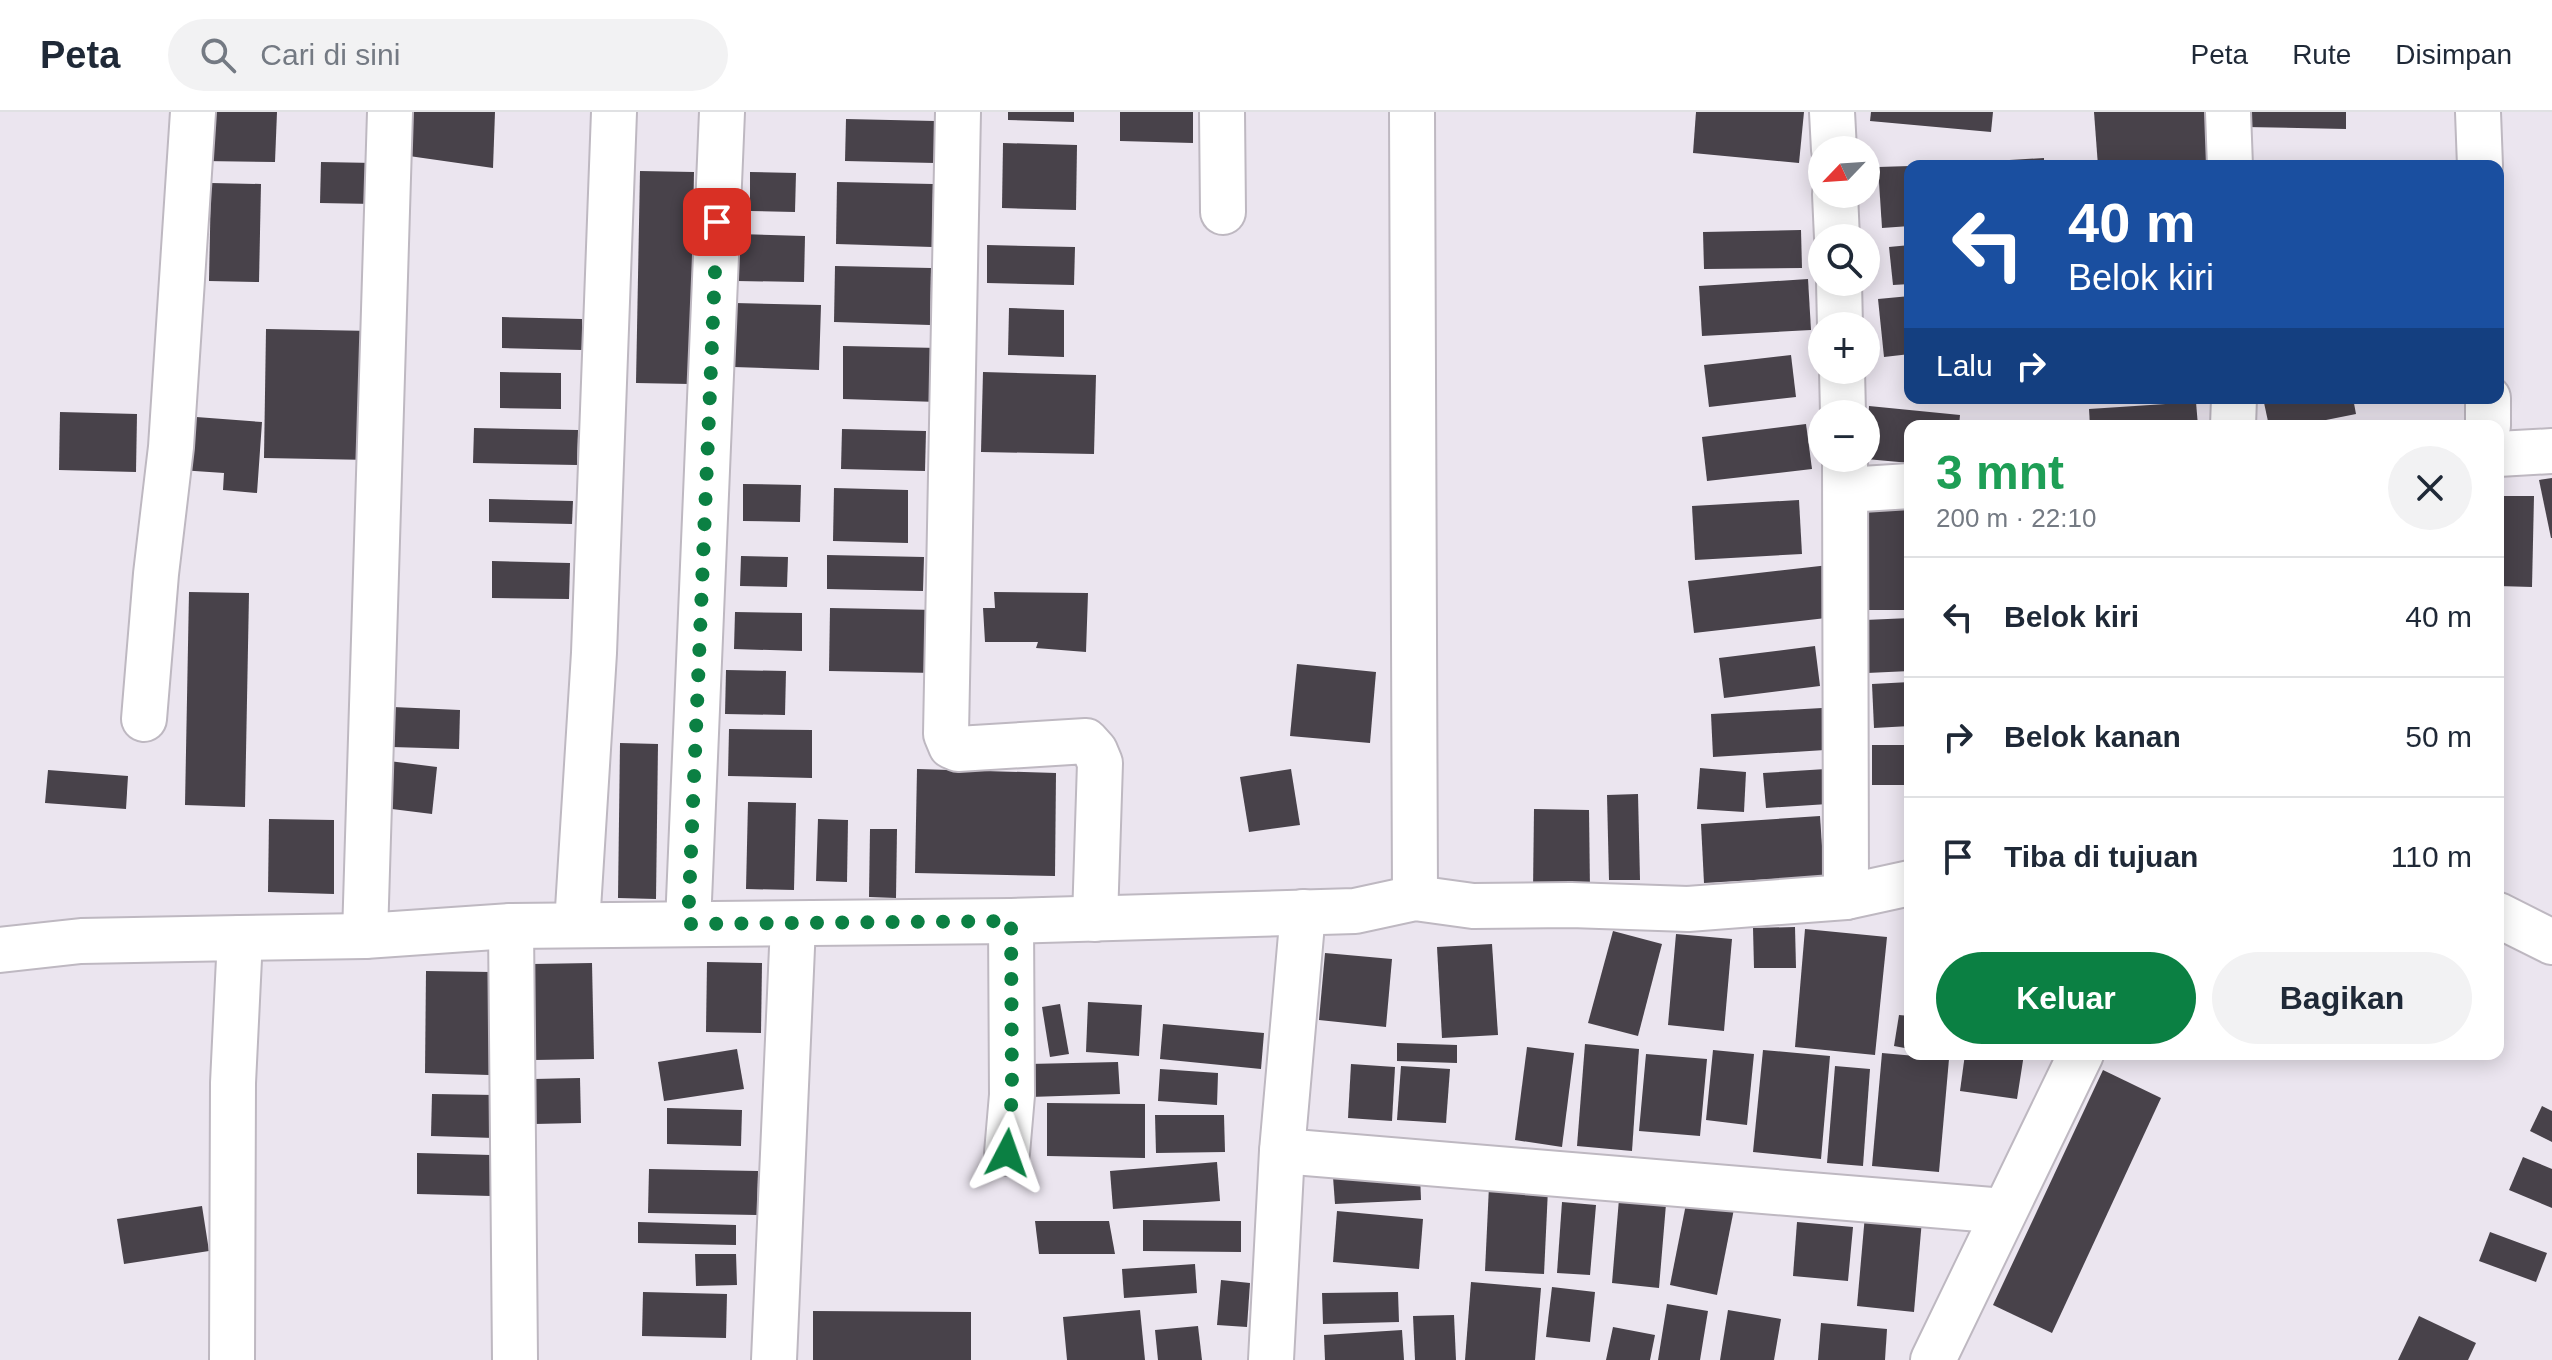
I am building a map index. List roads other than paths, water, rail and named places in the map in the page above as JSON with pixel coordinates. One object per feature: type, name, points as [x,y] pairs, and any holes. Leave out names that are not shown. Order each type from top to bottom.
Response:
[{"type":"street","points":[[144,719],[171,447],[193,112]]},
{"type":"street","points":[[365,936],[390,112]]},
{"type":"street","points":[[577,925],[594,653],[614,112]]},
{"type":"street","points":[[688,924],[722,112]]},
{"type":"street","points":[[958,112],[946,734],[951,746],[958,749],[1086,741],[1095,751],[1100,763],[1095,919]]},
{"type":"street","points":[[1222,112],[1223,212]]},
{"type":"street","points":[[1412,112],[1415,898]]},
{"type":"street","points":[[1832,112],[1833,136]]},
{"type":"street","points":[[2228,112],[2230,160]]},
{"type":"street","points":[[2478,112],[2480,160]]},
{"type":"street","points":[[2504,454],[2552,451]]},
{"type":"street","points":[[1846,897],[1846,474],[1904,485]]},
{"type":"street","points":[[0,950],[81,941],[365,936],[511,926],[793,925],[1355,911],[1415,898],[1473,906],[1688,909],[1846,897],[1904,884]]},
{"type":"street","points":[[1271,1360],[1282,1151],[1303,912]]},
{"type":"street","points":[[2504,918],[2552,942]]},
{"type":"street","points":[[1007,1153],[1012,1095],[1011,921]]},
{"type":"street","points":[[774,1360],[793,925]]},
{"type":"street","points":[[511,926],[515,1360]]},
{"type":"street","points":[[232,1360],[233,1083],[240,938]]},
{"type":"street","points":[[1933,1360],[2078,1060]]},
{"type":"street","points":[[1282,1151],[2004,1211]]}]
